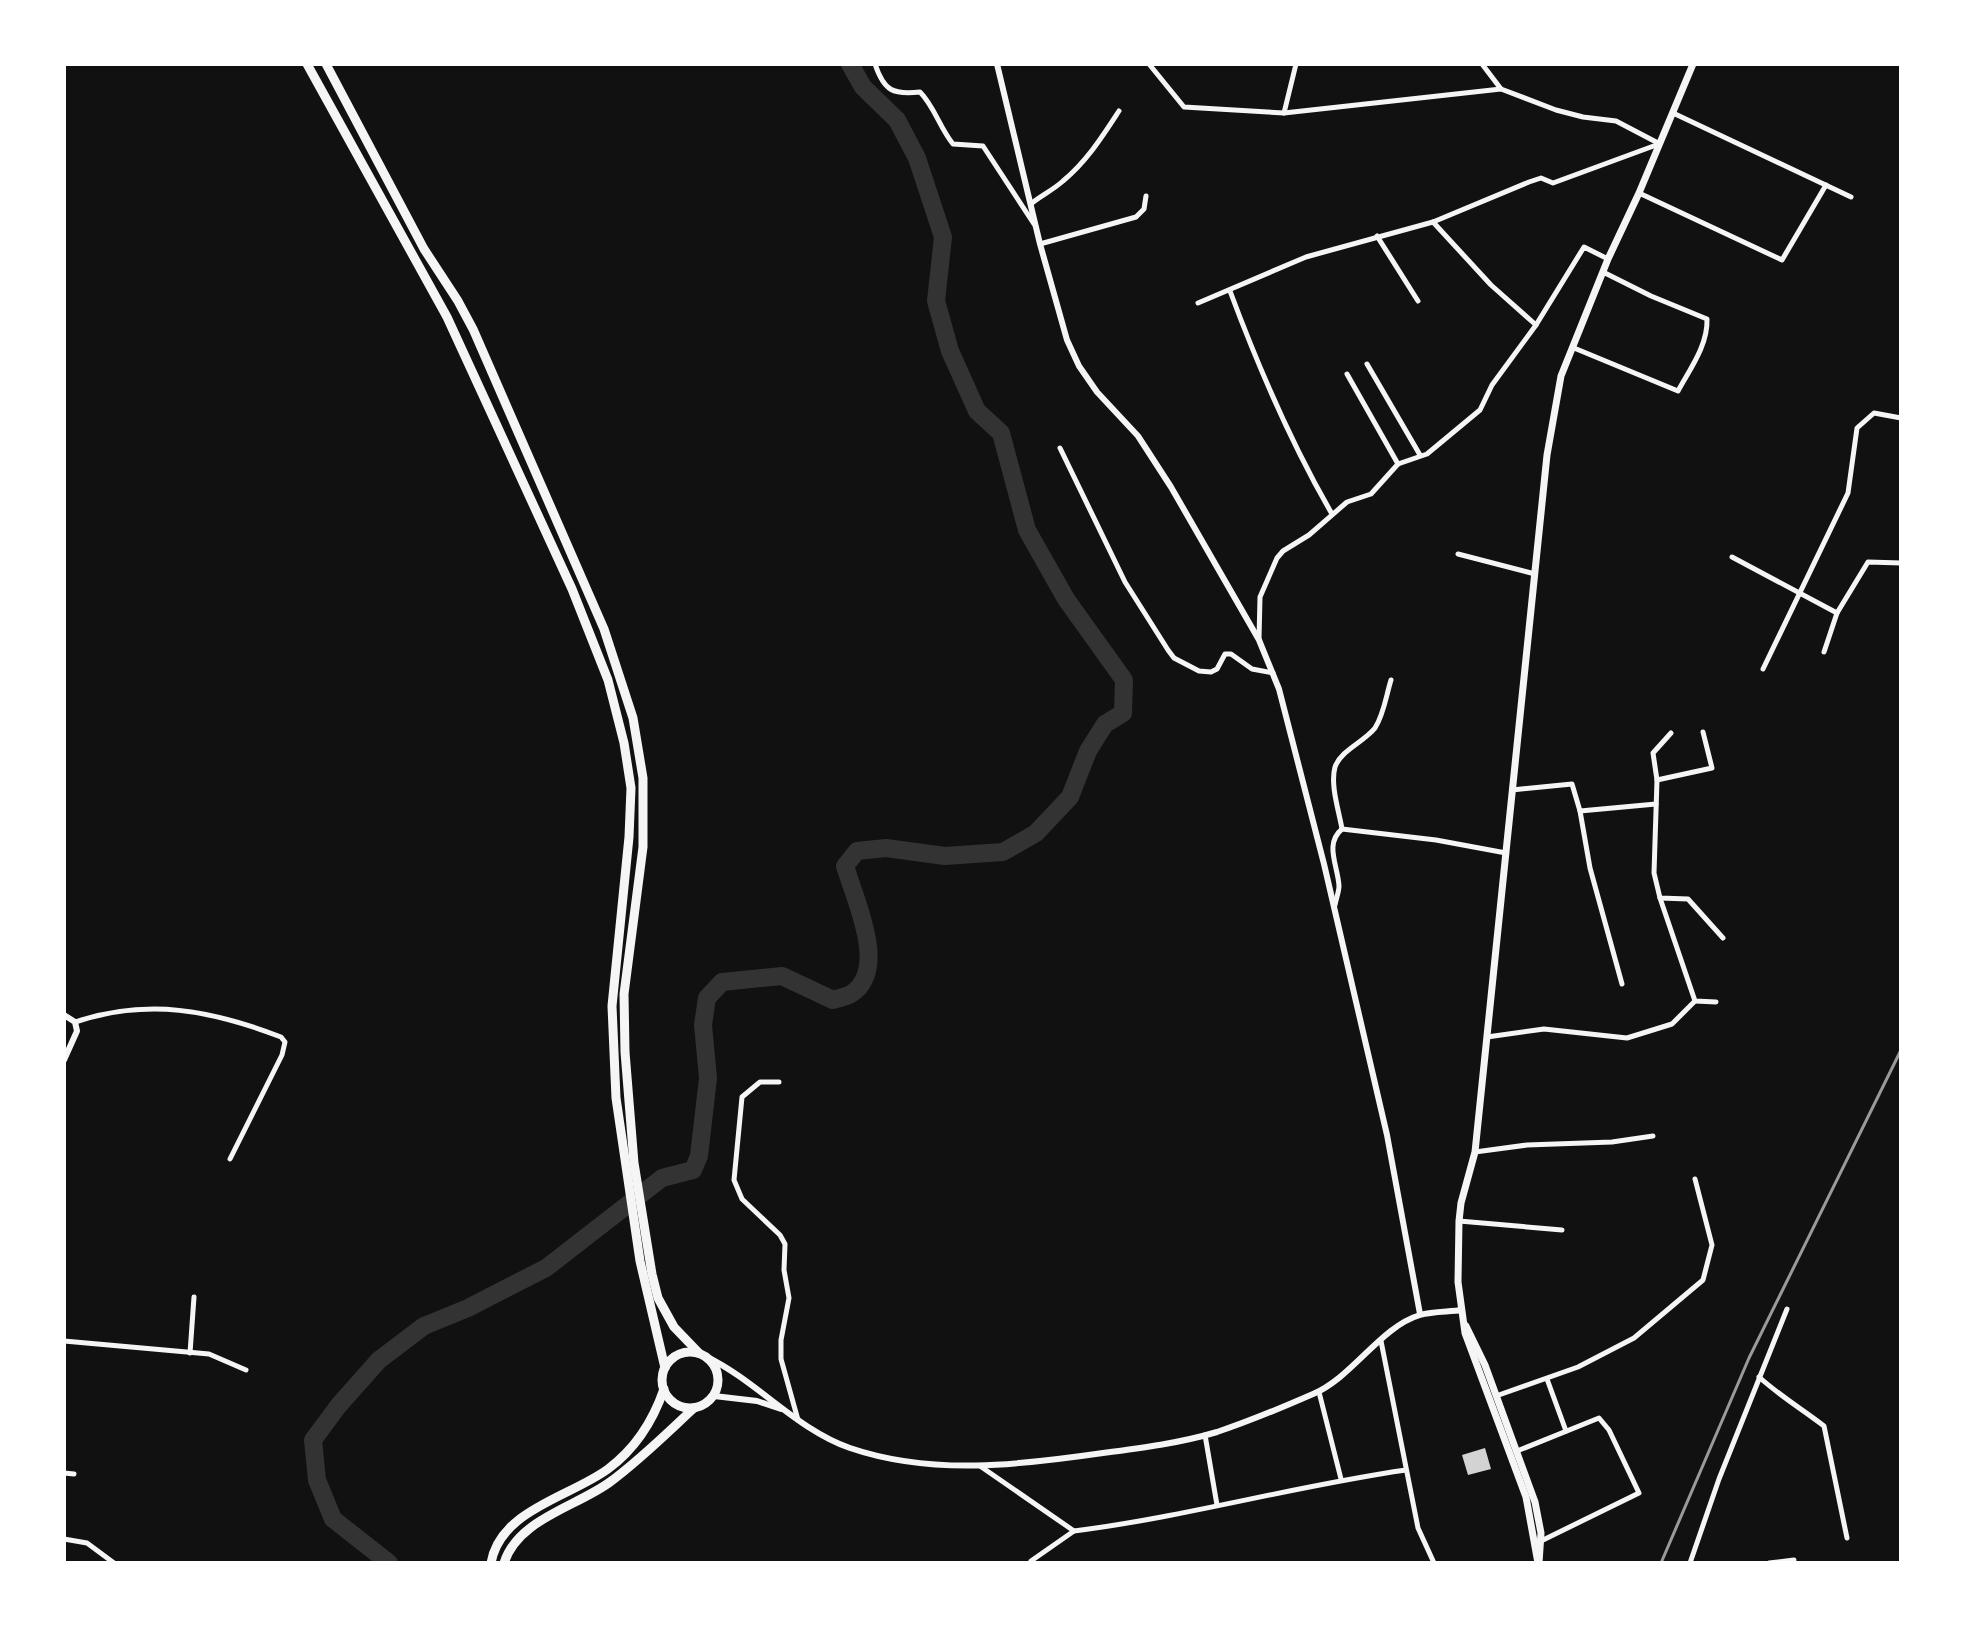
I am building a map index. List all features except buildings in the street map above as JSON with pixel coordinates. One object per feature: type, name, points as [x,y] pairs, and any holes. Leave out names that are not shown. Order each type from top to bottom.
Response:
[{"type":"highway","points":[[307,64],[447,317],[560,562],[608,680],[624,743],[631,788],[629,837],[614,968],[612,1029],[616,1098],[632,1181],[644,1283],[665,1368],[664,1389],[643,1433],[623,1456],[584,1485],[514,1523],[502,1536],[491,1563]]},
{"type":"highway","points":[[326,64],[424,249],[473,329],[604,629],[625,689],[640,753],[644,810],[642,862],[624,1007],[632,1181]]},
{"type":"highway","points":[[504,1563],[510,1547],[527,1530],[608,1484],[694,1408],[714,1396],[717,1388],[717,1371],[674,1327],[658,1298],[636,1210]]},
{"type":"highway","points":[[665,1368],[669,1361],[683,1352],[703,1355]]},
{"type":"highway","points":[[664,1389],[676,1404],[694,1408]]},
{"type":"main road","points":[[1539,1563],[1526,1497],[1470,1352],[1458,1282],[1459,1221],[1475,1152],[1547,455],[1561,376],[1693,64]]},
{"type":"main road","points":[[1465,1324],[1496,1396],[1537,1511],[1541,1541],[1539,1563]]},
{"type":"street","points":[[875,64],[885,85],[899,94],[920,92],[926,98],[953,144],[983,146],[1035,226]]},
{"type":"street","points":[[997,64],[1035,226],[1067,340],[1079,366],[1097,392],[1138,436],[1171,487],[1259,640],[1273,673],[1293,740],[1387,1135],[1420,1314]]},
{"type":"street","points":[[1149,64],[1184,107],[1284,113],[1501,89],[1556,110],[1616,121],[1659,143]]},
{"type":"street","points":[[1284,113],[1296,64]]},
{"type":"street","points":[[1482,64],[1501,89]]},
{"type":"street","points":[[1032,203],[1060,184],[1093,151],[1119,111]]},
{"type":"street","points":[[1673,113],[1851,197]]},
{"type":"street","points":[[1198,303],[1306,257],[1433,222],[1529,182],[1541,178],[1553,183],[1659,143]]},
{"type":"street","points":[[1639,193],[1782,260],[1826,185]]},
{"type":"street","points":[[1040,244],[1136,217],[1144,209],[1146,196]]},
{"type":"street","points":[[1433,222],[1491,285],[1536,325]]},
{"type":"street","points":[[1377,236],[1418,301]]},
{"type":"street","points":[[1259,640],[1260,597],[1283,551],[1309,535],[1347,502],[1371,494],[1398,464],[1427,454],[1480,410],[1492,385],[1536,325],[1584,247],[1608,259]]},
{"type":"street","points":[[1574,348],[1678,391],[1699,353],[1707,319],[1603,272]]},
{"type":"street","points":[[1230,291],[1262,376],[1299,457],[1332,514]]},
{"type":"street","points":[[1367,364],[1420,455]]},
{"type":"street","points":[[1347,374],[1398,464]]},
{"type":"street","points":[[1763,669],[1848,493],[1857,428],[1874,413],[1901,418]]},
{"type":"street","points":[[1060,448],[1125,582],[1174,658],[1199,671],[1211,672],[1217,669],[1225,654],[1231,654],[1252,669],[1273,673]]},
{"type":"street","points":[[1458,554],[1536,574]]},
{"type":"street","points":[[1732,557],[1837,613]]},
{"type":"street","points":[[1824,652],[1837,613],[1868,562],[1901,563]]},
{"type":"street","points":[[1342,829],[1334,777],[1336,766],[1341,757],[1374,729],[1391,680]]},
{"type":"street","points":[[1657,780],[1712,768],[1703,732]]},
{"type":"street","points":[[1671,733],[1653,753],[1657,780],[1654,873],[1695,1001]]},
{"type":"street","points":[[1512,790],[1572,784],[1590,868],[1622,984]]},
{"type":"street","points":[[1580,811],[1656,804]]},
{"type":"street","points":[[1333,909],[1339,885],[1332,844],[1335,835],[1342,829],[1436,840],[1506,853]]},
{"type":"street","points":[[1660,898],[1688,899],[1723,938]]},
{"type":"street","points":[[1487,1037],[1544,1029],[1627,1038],[1672,1024],[1695,1001],[1716,1002]]},
{"type":"street","points":[[75,1022],[101,1014],[165,1007],[209,1015],[281,1037],[285,1042],[282,1055],[230,1159]]},
{"type":"street","points":[[64,1015],[75,1022],[77,1031],[64,1060]]},
{"type":"street","points":[[779,1082],[760,1082],[742,1097],[734,1180],[742,1199],[780,1235],[785,1244],[784,1270],[789,1304],[780,1350],[798,1420]]},
{"type":"street","points":[[1475,1152],[1653,1136]]},
{"type":"street","points":[[1496,1396],[1578,1367],[1634,1338],[1703,1280],[1712,1245],[1695,1179]]},
{"type":"street","points":[[1459,1221],[1562,1230]]},
{"type":"street","points":[[190,1353],[194,1297]]},
{"type":"street","points":[[1690,1563],[1719,1479],[1787,1309]]},
{"type":"street","points":[[703,1355],[763,1391],[785,1411],[821,1435],[850,1447],[877,1455],[940,1465],[979,1466],[1051,1461],[1173,1443],[1205,1435],[1319,1392],[1354,1367],[1381,1341],[1420,1314],[1462,1310]]},
{"type":"street","points":[[64,1341],[209,1354],[246,1370]]},
{"type":"street","points":[[1381,1341],[1418,1528],[1434,1563]]},
{"type":"street","points":[[1759,1377],[1781,1397],[1824,1426],[1847,1538]]},
{"type":"street","points":[[1547,1379],[1566,1431]]},
{"type":"street","points":[[1319,1392],[1341,1479]]},
{"type":"street","points":[[714,1396],[757,1401],[785,1411]]},
{"type":"street","points":[[1517,1451],[1599,1418],[1609,1430],[1639,1493],[1541,1541]]},
{"type":"street","points":[[1205,1435],[1217,1505]]},
{"type":"street","points":[[979,1466],[1074,1531]]},
{"type":"street","points":[[1031,1561],[1074,1531],[1129,1524],[1341,1479],[1406,1470]]},
{"type":"street","points":[[64,1473],[74,1474]]},
{"type":"street","points":[[64,1539],[87,1543],[114,1563]]},
{"type":"street","points":[[1769,1563],[1794,1560]]},
{"type":"waterway","points":[[389,1563],[333,1519],[317,1480],[313,1440],[339,1405],[379,1360],[424,1326],[468,1308],[546,1268],[662,1178],[693,1170],[699,1156],[708,1078],[703,1025],[707,998],[722,982],[782,976],[833,1000],[851,994],[862,983],[868,969],[866,934],[845,866],[857,851],[886,848],[945,856],[1003,852],[1036,833],[1070,797],[1088,751],[1105,724],[1123,713],[1124,680],[1066,599],[1027,530],[1001,433],[977,411],[950,351],[936,301],[943,237],[917,158],[897,120],[863,87],[850,64]]},
{"type":"railway","points":[[1661,1563],[1749,1358],[1901,1050]]}]
